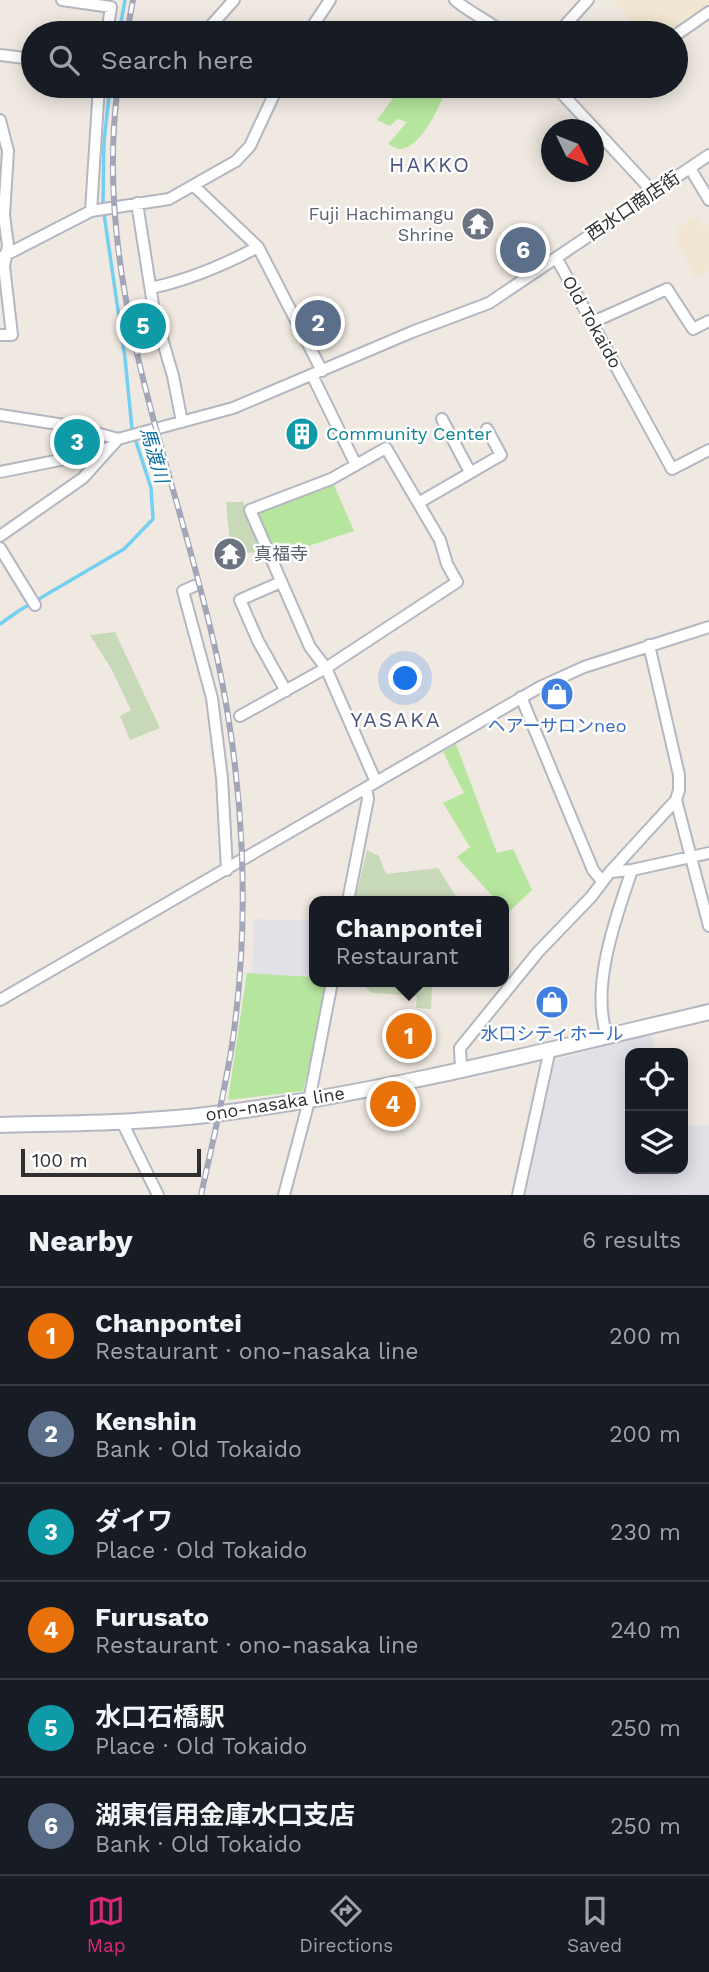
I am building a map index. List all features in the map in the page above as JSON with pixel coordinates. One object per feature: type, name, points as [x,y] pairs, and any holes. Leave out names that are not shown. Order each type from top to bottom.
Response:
[{"type":"main road","name":"ono-nasaka line","points":[[0,1125],[122,1122],[218,1114],[309,1101],[709,1012]]},
{"type":"street","points":[[62,0],[111,7],[109,21]]},
{"type":"street","points":[[215,21],[234,0]]},
{"type":"street","points":[[316,21],[330,0]]},
{"type":"street","points":[[455,0],[466,10],[487,21]]},
{"type":"street","points":[[569,21],[588,0]]},
{"type":"street","points":[[688,27],[709,12]]},
{"type":"street","points":[[0,55],[21,58]]},
{"type":"street","points":[[91,211],[98,98]]},
{"type":"street","points":[[3,257],[91,211],[169,199],[194,186],[236,161],[250,146],[270,98]]},
{"type":"street","points":[[566,98],[653,192]]},
{"type":"street","points":[[0,120],[8,152],[4,215],[8,246],[3,257],[12,335],[0,335]]},
{"type":"street","name":"西水口商店街","points":[[557,258],[709,155]]},
{"type":"street","points":[[690,168],[709,200]]},
{"type":"street","points":[[194,186],[258,247],[317,373],[356,465]]},
{"type":"street","points":[[137,203],[154,311],[183,422]]},
{"type":"street","points":[[150,288],[180,282],[230,262],[258,247]]},
{"type":"street","name":"Old Tokaido","points":[[0,472],[95,453],[124,439],[233,408],[412,332],[489,303],[557,258],[672,469],[709,450]]},
{"type":"street","points":[[593,322],[667,289],[693,329],[709,321]]},
{"type":"street","points":[[0,415],[71,426],[124,439]]},
{"type":"street","points":[[442,419],[470,472]]},
{"type":"street","points":[[420,502],[500,455],[487,429]]},
{"type":"street","points":[[0,536],[83,478],[124,439]]},
{"type":"street","points":[[240,716],[326,668],[457,582],[447,564],[440,540],[420,502],[386,448],[331,479],[250,510],[310,647],[326,668],[371,785],[349,896]]},
{"type":"street","points":[[0,548],[34,603]]},
{"type":"street","points":[[281,582],[240,600],[258,641],[286,691]]},
{"type":"street","points":[[194,586],[183,592],[212,698],[222,778],[227,870]]},
{"type":"street","points":[[0,1000],[522,697],[584,667],[709,627]]},
{"type":"street","points":[[509,987],[676,800],[680,790],[679,775],[649,645]]},
{"type":"street","points":[[522,697],[593,870],[602,881]]},
{"type":"street","points":[[676,800],[709,926]]},
{"type":"street","points":[[610,872],[632,870],[709,853]]},
{"type":"street","points":[[607,1036],[600,1004],[603,979],[616,917],[632,870]]},
{"type":"street","points":[[509,975],[516,978]]},
{"type":"street","points":[[285,1195],[309,1101],[331,987]]},
{"type":"street","points":[[461,1069],[460,1048],[509,987]]},
{"type":"street","points":[[517,1195],[550,1049]]},
{"type":"street","points":[[122,1122],[158,1195]]},
{"type":"shaded area","points":[[614,0],[709,0],[709,6],[688,21],[629,21]]},
{"type":"shaded area","points":[[693,217],[703,226],[709,223],[709,271],[695,278],[677,241],[677,228]]},
{"type":"shaded area","points":[[254,919],[309,921],[309,977],[252,974]]},
{"type":"shaded area","points":[[652,1034],[653,1048],[625,1048],[625,1174],[688,1174],[688,1126],[709,1125],[709,1195],[524,1195],[555,1060]]},
{"type":"green space","points":[[393,98],[443,98],[422,134],[407,147],[399,149],[388,144],[407,122],[398,119],[390,126],[377,120]]},
{"type":"green space","points":[[334,485],[354,531],[275,557],[256,515],[258,510]]},
{"type":"green space","points":[[226,502],[243,502],[264,551],[231,555]]},
{"type":"green space","points":[[115,632],[160,728],[130,740],[120,716],[131,710],[112,670],[90,635]]},
{"type":"green space","points":[[456,744],[497,853],[513,849],[532,890],[509,912],[509,896],[492,896],[457,857],[470,847],[443,803],[464,793],[443,752]]},
{"type":"green space","points":[[367,850],[379,856],[386,874],[438,868],[456,896],[356,896]]},
{"type":"green space","points":[[247,973],[309,977],[309,987],[327,987],[303,1091],[228,1100]]},
{"type":"green space","points":[[365,987],[432,987],[431,1009],[416,1008],[417,996],[372,993]]},
{"type":"waterway","name":"馬渡川","points":[[121,21],[125,0]]},
{"type":"waterway","name":"馬渡川","points":[[103,203],[104,142],[109,98]]},
{"type":"waterway","name":"馬渡川","points":[[0,624],[124,549],[153,519],[151,488],[132,429],[125,358],[104,214]]},
{"type":"railway","points":[[129,21],[133,0]]},
{"type":"railway","points":[[117,98],[113,159],[116,232],[127,303],[142,374],[217,657],[239,801],[243,899],[238,997],[229,1064],[201,1195]]},
{"type":"place","name":"Fuji Hachimangu Shrine","points":[[478,224]]},
{"type":"place","name":"湖東信用金庫水口支店","points":[[523,250]]},
{"type":"place","name":"Kenshin","points":[[318,323]]},
{"type":"place","name":"水口石橋駅","points":[[143,326]]},
{"type":"place","name":"Community Center","points":[[302,434]]},
{"type":"place","name":"ダイワ","points":[[77,442]]},
{"type":"place","name":"真福寺","points":[[230,554]]},
{"type":"place","name":"ヘアーサロンneo","points":[[557,694]]},
{"type":"place","name":"水口シティホール","points":[[552,1002]]},
{"type":"place","name":"Chanpontei","points":[[409,1036]]},
{"type":"place","name":"Furusato","points":[[393,1104]]},
{"type":"district","name":"HAKKO","points":[[430,165]]},
{"type":"district","name":"YASAKA","points":[[396,720]]}]
